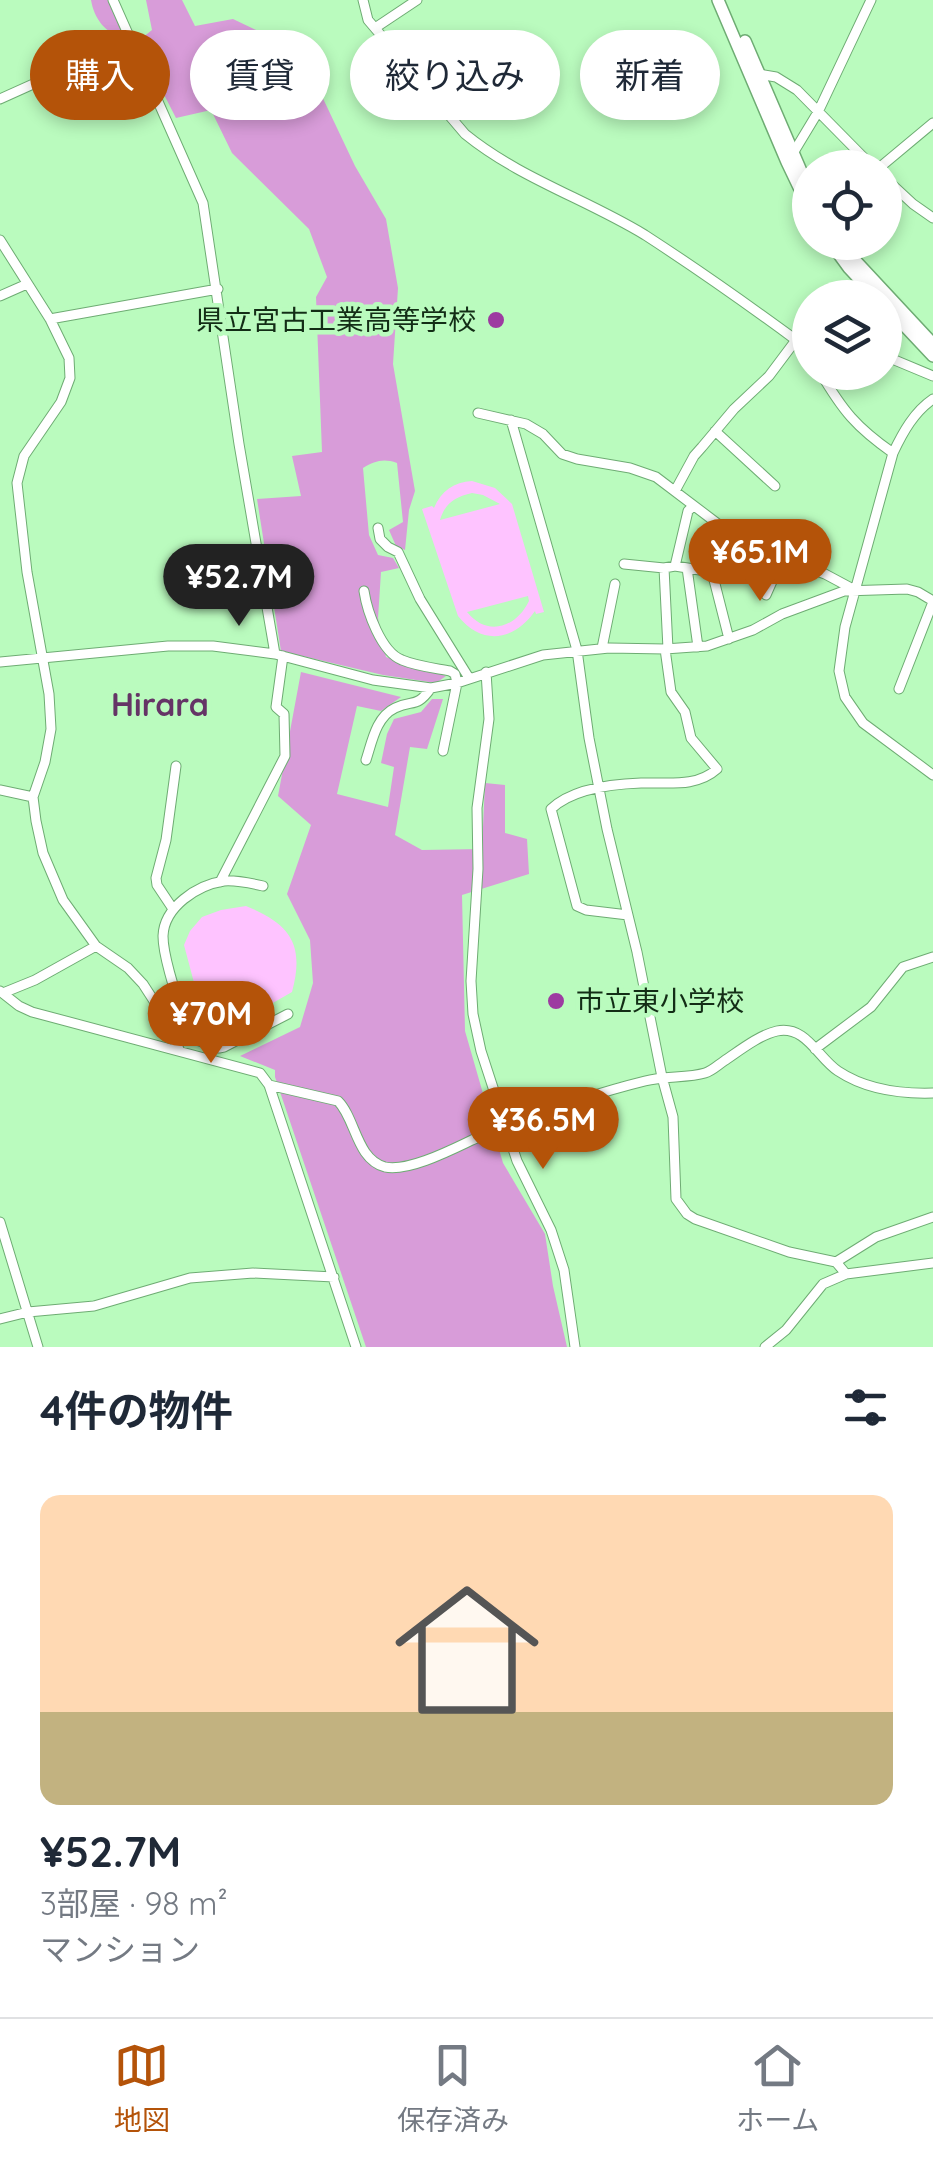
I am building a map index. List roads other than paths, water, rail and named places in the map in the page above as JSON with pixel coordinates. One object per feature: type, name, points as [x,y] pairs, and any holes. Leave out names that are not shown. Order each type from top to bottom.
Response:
[{"type":"main road","points":[[718,0],[755,74]]},
{"type":"main road","points":[[727,0],[792,163]]},
{"type":"main road","points":[[844,260],[861,280]]},
{"type":"main road","points":[[855,260],[933,344]]},
{"type":"main road","points":[[902,324],[933,356]]},
{"type":"street","points":[[113,0],[126,30]]},
{"type":"street","points":[[363,0],[368,20],[482,148],[644,235],[792,337]]},
{"type":"street","points":[[375,28],[416,0]]},
{"type":"street","points":[[790,158],[818,112],[871,0]]},
{"type":"street","points":[[755,74],[787,82],[857,150]]},
{"type":"street","points":[[0,99],[30,85]]},
{"type":"street","points":[[167,120],[201,194],[234,410],[279,655],[276,707],[284,714],[285,756],[220,882]]},
{"type":"street","points":[[897,150],[933,123]]},
{"type":"street","points":[[902,194],[933,218]]},
{"type":"street","points":[[0,240],[69,358],[70,378],[61,402],[24,456],[16,483],[43,656],[50,729],[45,762],[33,797],[43,853],[63,900],[96,946],[128,968],[154,1001],[180,1051]]},
{"type":"street","points":[[0,296],[28,284]]},
{"type":"street","points":[[50,320],[218,289]]},
{"type":"street","points":[[675,491],[694,456],[734,408],[769,376],[792,345]]},
{"type":"street","points":[[902,363],[933,376]]},
{"type":"street","points":[[830,390],[870,438],[893,453]]},
{"type":"street","points":[[933,398],[906,428],[893,453],[838,663],[844,697],[862,723],[933,776]]},
{"type":"street","points":[[478,413],[526,424],[562,454],[630,468],[656,478],[736,536],[855,590]]},
{"type":"street","points":[[512,420],[577,650],[589,738],[615,866],[673,1117],[676,1199],[687,1214],[710,1225],[789,1252],[836,1262],[846,1274]]},
{"type":"street","points":[[715,431],[775,486]]},
{"type":"street","points":[[628,915],[577,906],[551,809],[559,802],[600,788],[690,782],[717,769],[691,738],[685,712],[671,692],[666,649],[670,567],[693,506]]},
{"type":"street","points":[[378,528],[380,538],[398,552],[420,600],[469,678]]},
{"type":"street","points":[[766,595],[782,559]]},
{"type":"street","points":[[624,564],[712,572],[729,639]]},
{"type":"street","points":[[687,568],[698,647]]},
{"type":"street","points":[[602,648],[614,584]]},
{"type":"street","points":[[0,662],[168,646],[212,646],[279,655],[374,680],[431,688],[543,655],[602,648],[698,647],[754,630],[797,607],[844,591],[907,589],[933,601],[899,689]]},
{"type":"street","points":[[364,591],[372,622],[395,657],[455,674],[444,751]]},
{"type":"street","points":[[486,672],[489,718],[477,808],[471,998],[481,1051],[517,1161],[557,1248],[566,1280],[575,1347]]},
{"type":"street","points":[[366,760],[384,716],[395,708],[422,700],[431,688]]},
{"type":"street","points":[[174,909],[156,878],[166,840],[176,766]]},
{"type":"street","points":[[0,790],[33,797]]},
{"type":"street","points":[[263,886],[220,882],[189,895],[165,923],[163,937],[191,1036],[220,1048],[288,1014]]},
{"type":"street","points":[[2,992],[35,980],[96,946]]},
{"type":"street","points":[[815,1048],[871,1008],[902,967],[933,957]]},
{"type":"street","points":[[2,992],[32,1012],[260,1073],[268,1085],[356,1347]]},
{"type":"street","points":[[154,1001],[176,992]]},
{"type":"street","points":[[268,1085],[338,1101],[362,1148],[379,1164],[398,1168],[506,1126],[619,1089],[662,1077],[708,1073],[740,1050],[777,1031],[798,1033],[838,1071],[870,1086],[909,1094],[933,1093]]},
{"type":"street","points":[[199,1056],[204,1043]]},
{"type":"street","points":[[836,1262],[876,1237],[933,1217]]},
{"type":"street","points":[[0,1222],[38,1347]]},
{"type":"street","points":[[765,1347],[786,1330],[823,1284],[846,1274],[933,1264]]},
{"type":"street","points":[[0,1319],[28,1312],[94,1306],[200,1277],[254,1273],[334,1277]]},
{"type":"place","name":"県立宮古工業高等学校","points":[[496,320]]},
{"type":"place","name":"市立東小学校","points":[[556,1001]]},
{"type":"district","name":"Hirara","points":[[160,705]]}]
